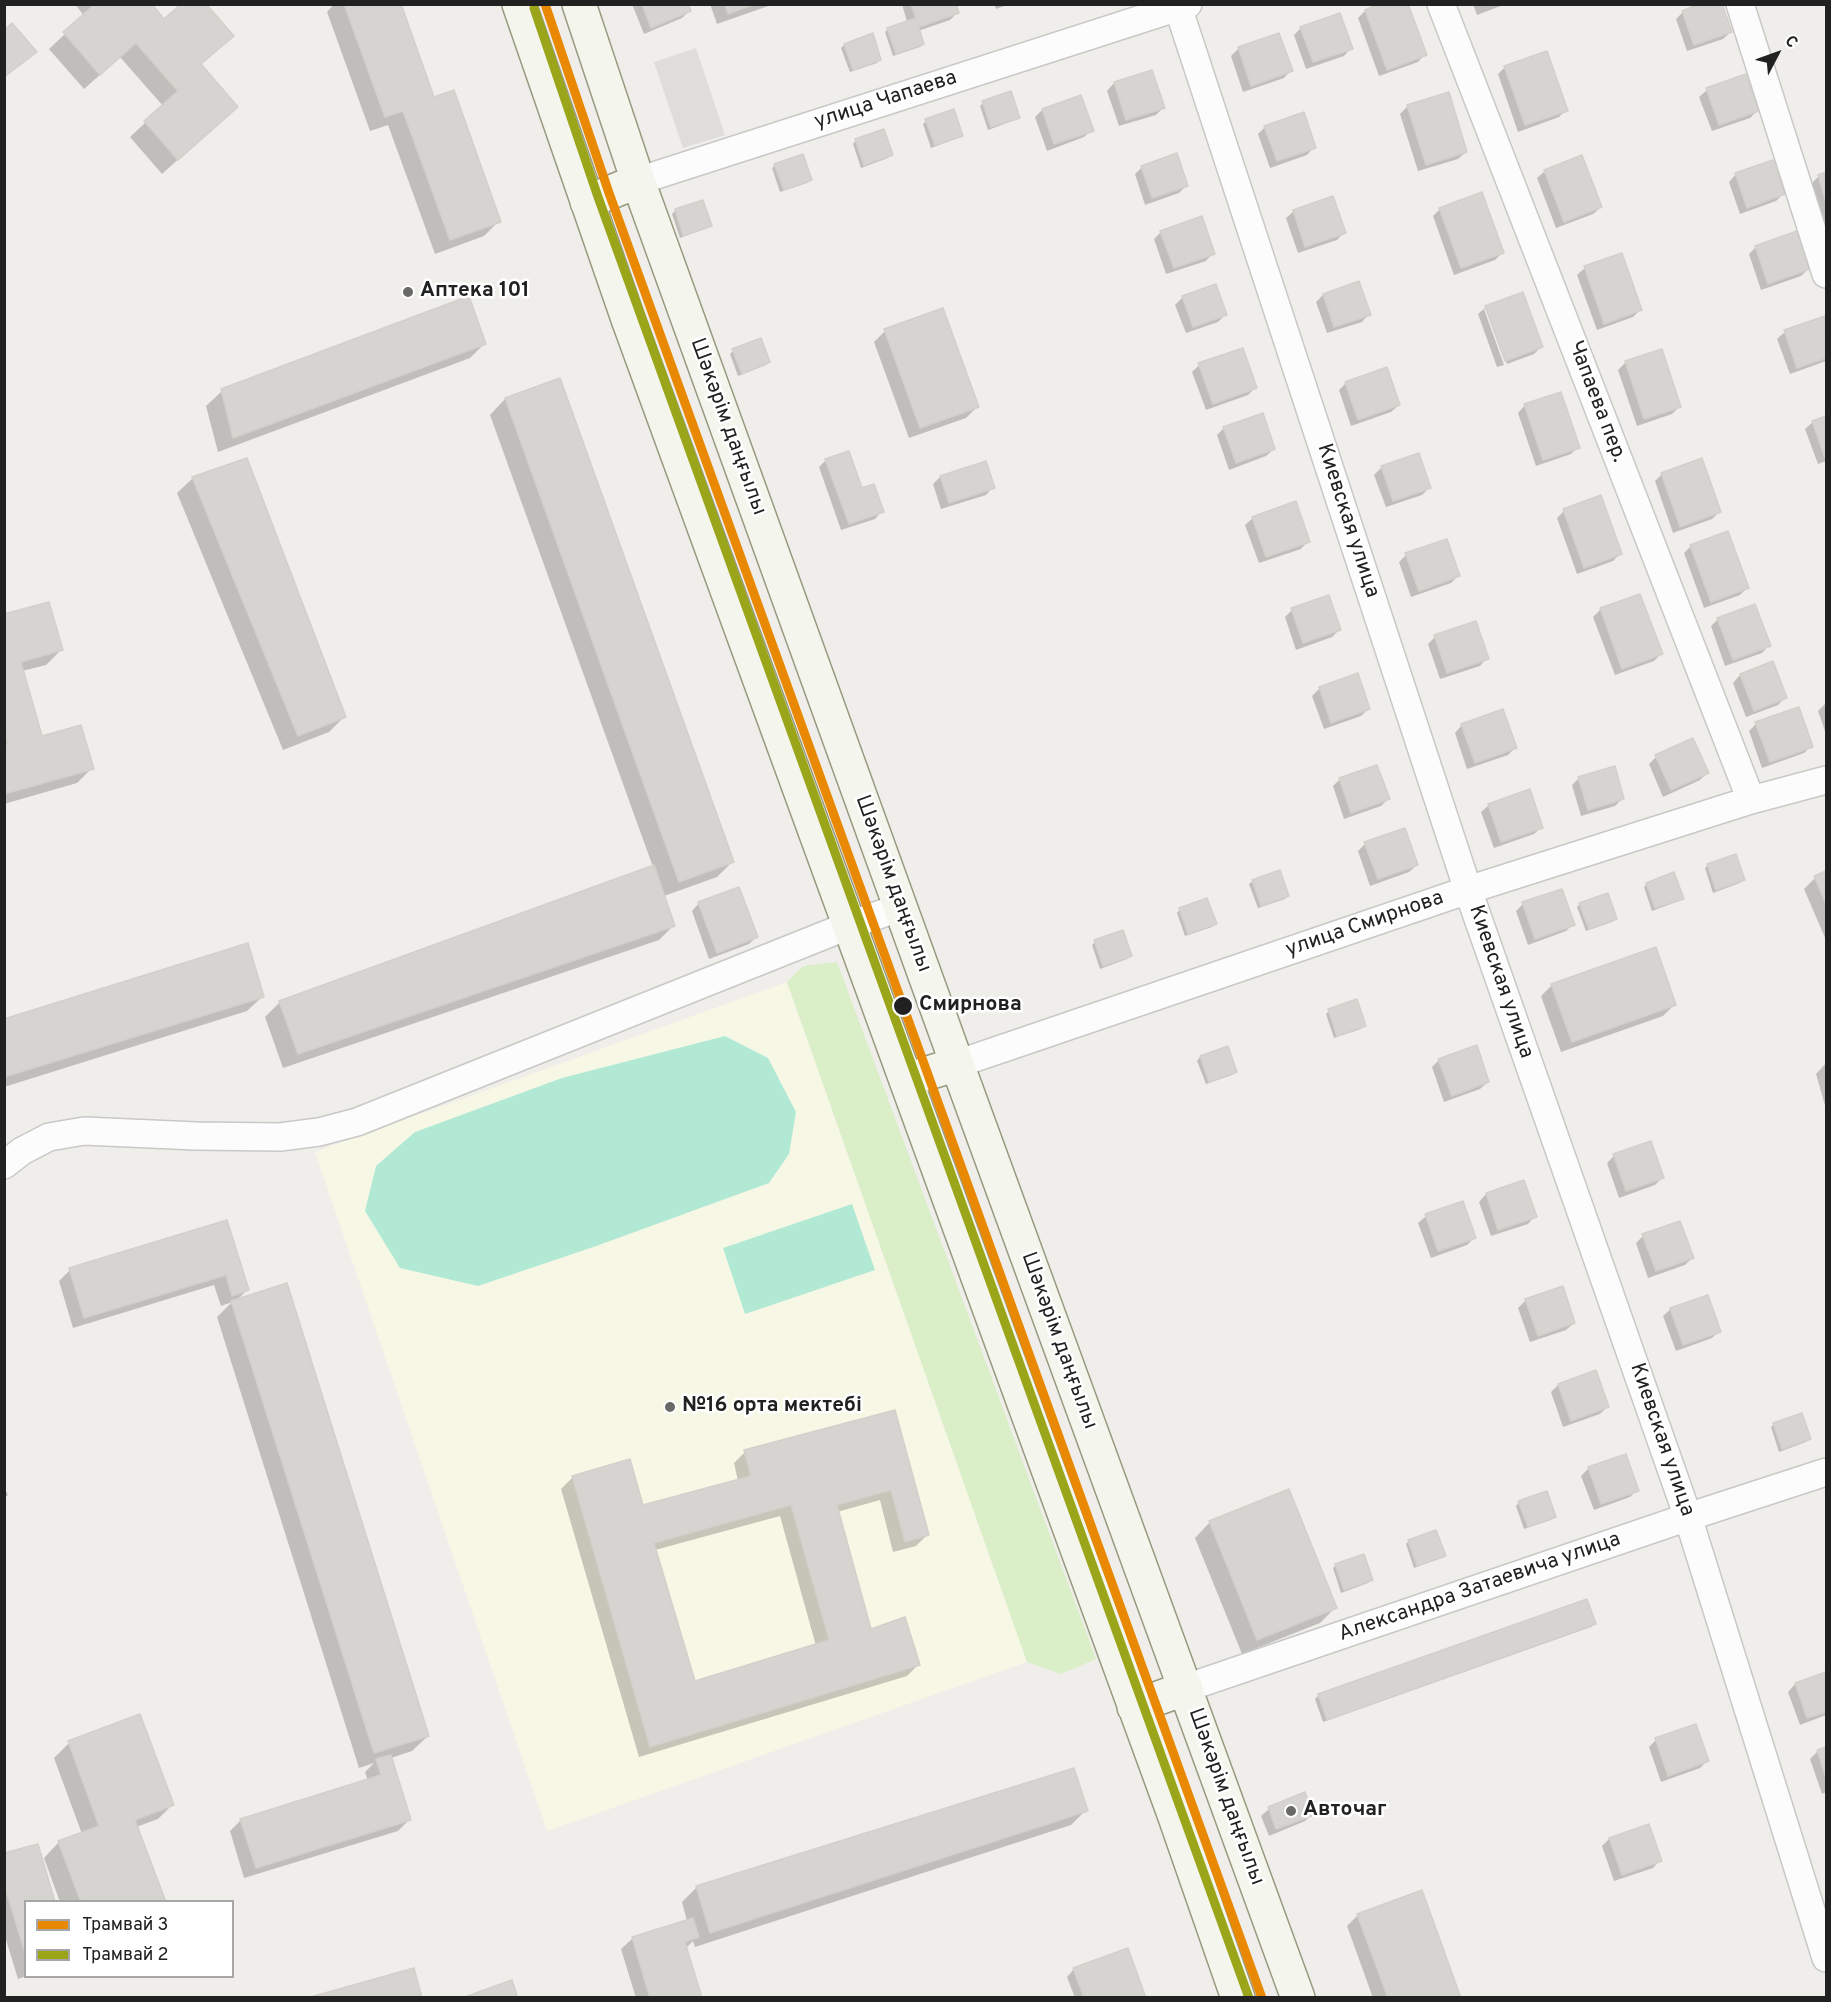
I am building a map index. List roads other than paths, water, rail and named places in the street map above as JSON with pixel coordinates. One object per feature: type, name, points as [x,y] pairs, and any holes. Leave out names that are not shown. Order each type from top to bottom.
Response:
[{"type":"main road","points":[[519,4],[586,202],[1238,1998]]},
{"type":"main road","name":"Шәкәрім даңғылы","points":[[579,4],[638,181],[1298,1998]]},
{"type":"main road","name":"улица Чапаева","points":[[586,202],[638,181]]},
{"type":"main road","name":"улица Смирнова","points":[[906,1080],[957,1064]]},
{"type":"main road","name":"Александра Затаевича улица","points":[[1134,1707],[1186,1688]]},
{"type":"street","name":"Чапаева пер.","points":[[1441,4],[1751,800]]},
{"type":"street","points":[[1740,4],[1827,274]]},
{"type":"street","name":"улица Чапаева","points":[[638,181],[1181,5]]},
{"type":"street","name":"Киевская улица","points":[[1181,5],[1468,890],[1688,1517],[1827,1958]]},
{"type":"street","name":"улица Смирнова","points":[[957,1064],[1468,890],[1751,800],[1827,780]]},
{"type":"street","points":[[4,1165],[22,1151],[49,1137],[84,1131],[280,1137],[319,1132],[357,1122],[850,925],[901,907]]},
{"type":"street","name":"Александра Затаевича улица","points":[[1186,1688],[1827,1472]]},
{"type":"tram line","name":"3","points":[[545,4],[609,193],[1262,1998]]},
{"type":"tram line","name":"2","points":[[534,8],[598,197],[1249,1998]]},
{"type":"place","name":"Аптека 101","points":[[408,292]]},
{"type":"place","name":"Смирнова","points":[[903,1006]]},
{"type":"place","name":"№16 орта мектебі","points":[[670,1407]]},
{"type":"place","name":"Авточаг","points":[[1291,1811]]}]
